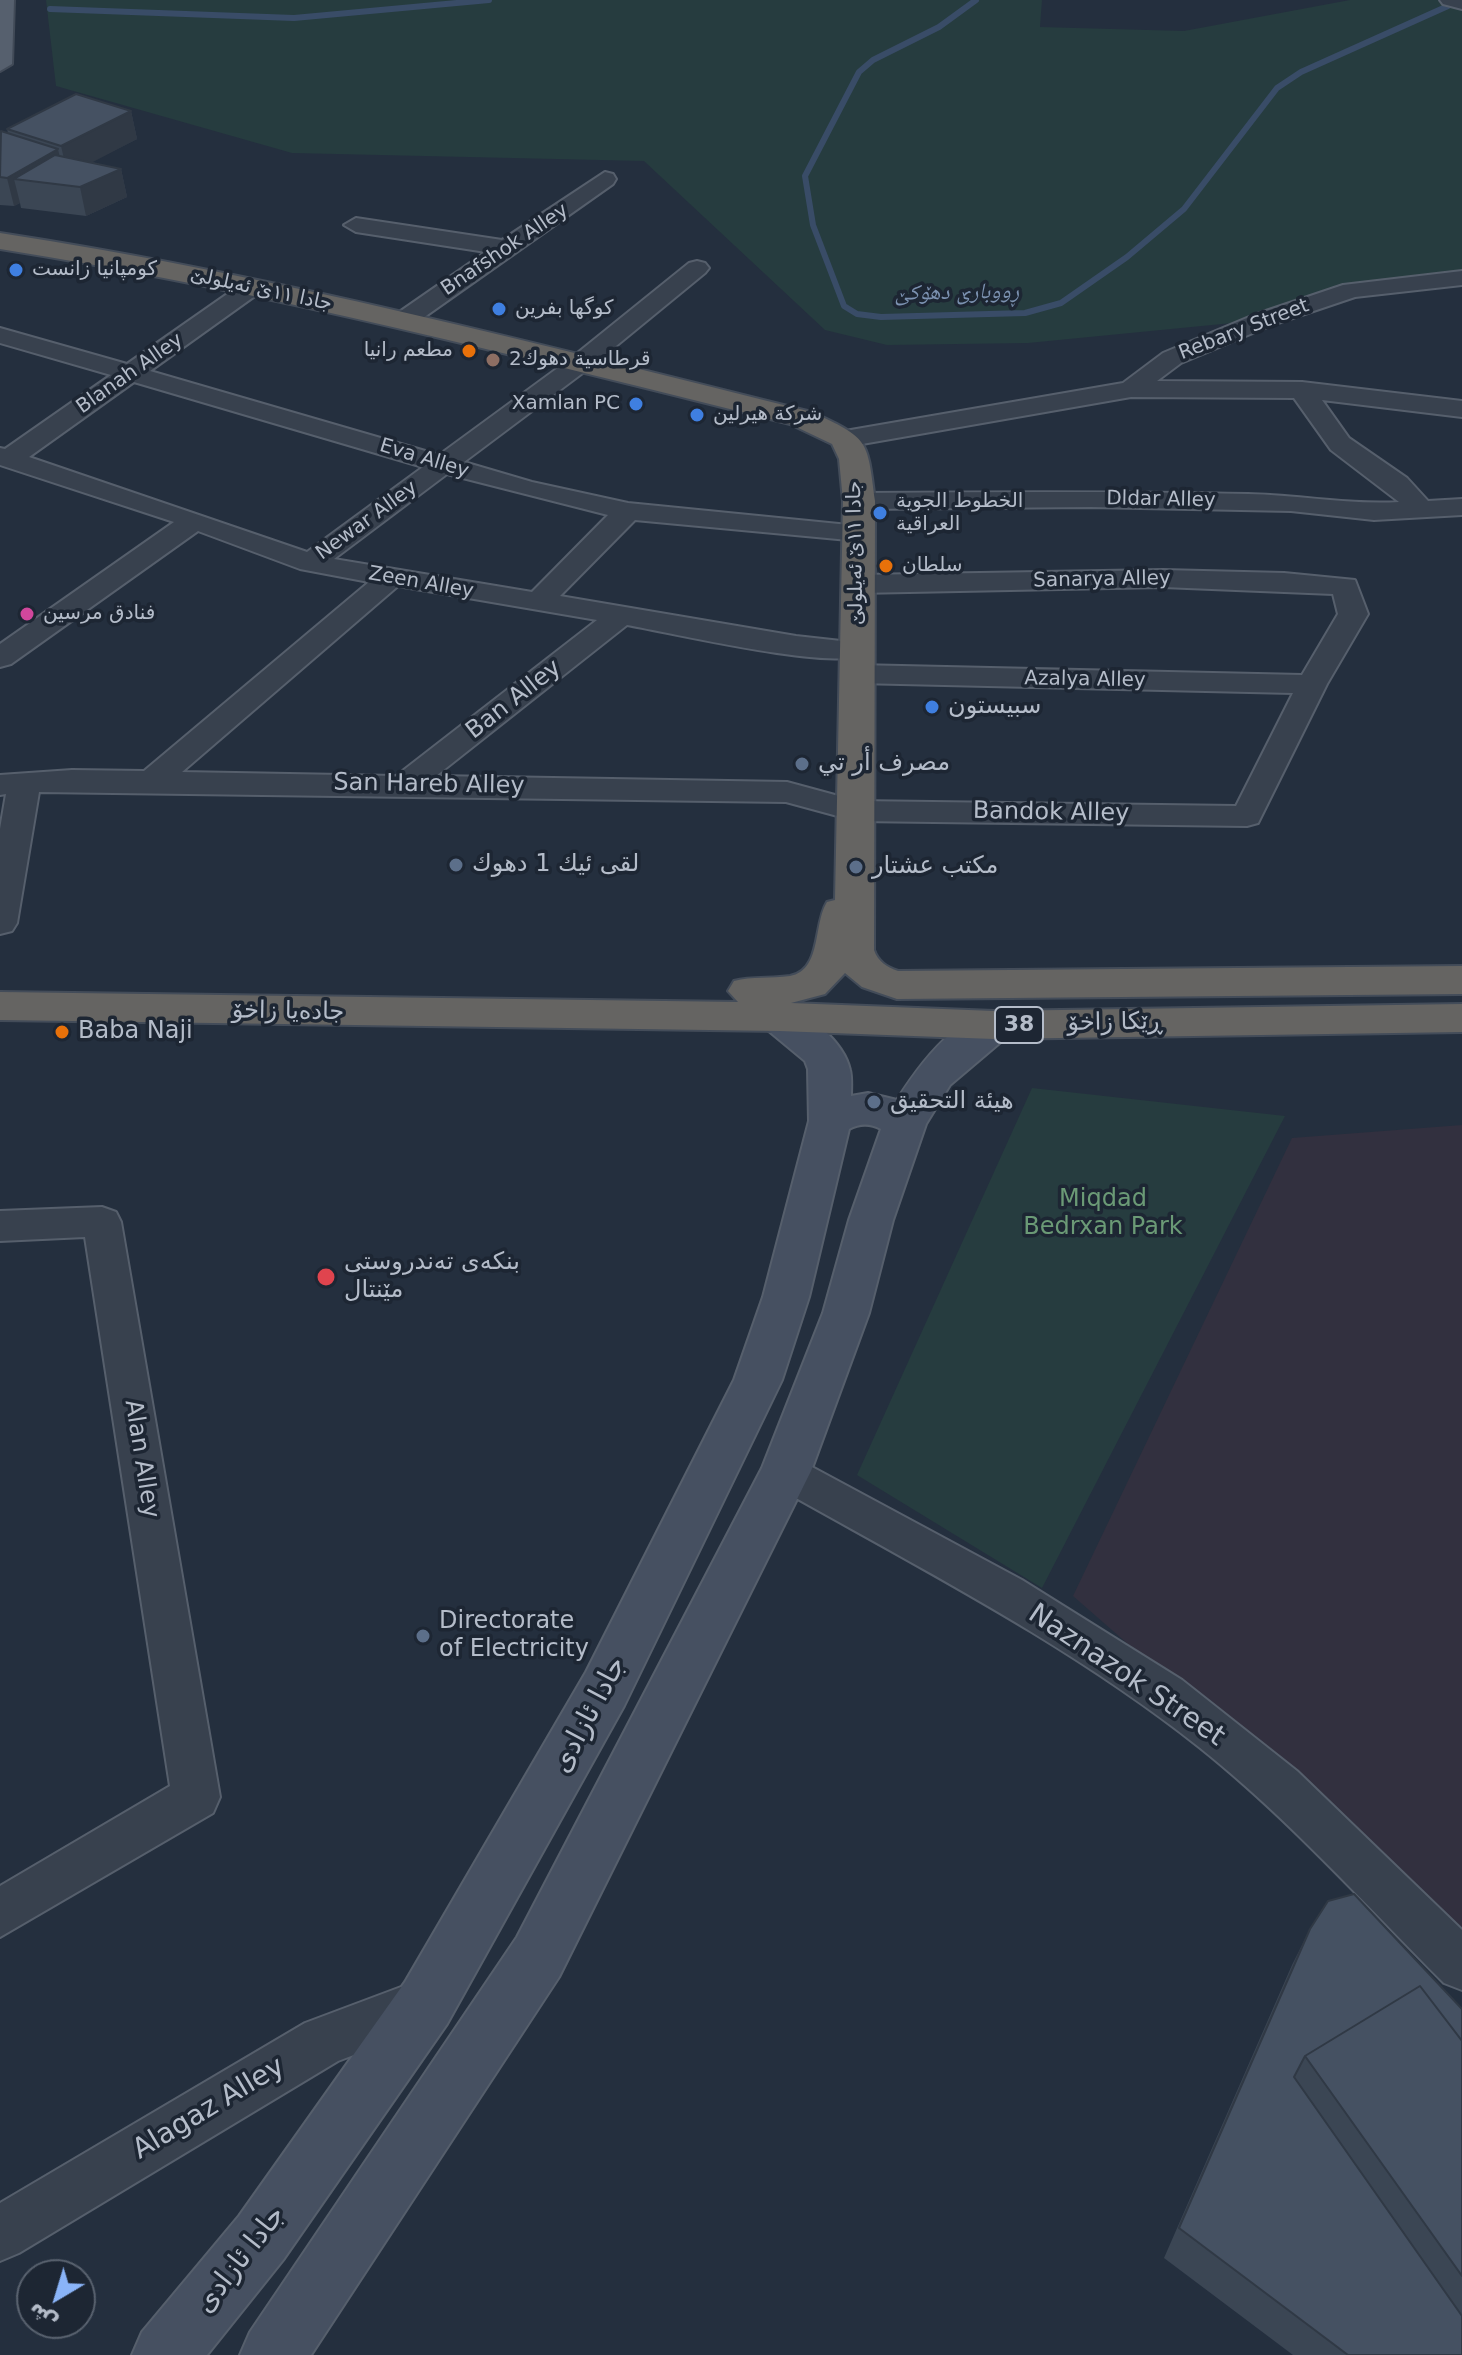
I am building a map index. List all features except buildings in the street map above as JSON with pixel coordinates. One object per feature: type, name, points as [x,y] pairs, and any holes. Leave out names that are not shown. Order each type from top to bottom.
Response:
[{"type":"highway","name":"جادا ١١ێ ئه‌یلولێ","points":[[0,241],[108,257],[404,320],[801,418],[845,439],[854,459],[859,501],[856,960],[872,976],[897,985]]},
{"type":"highway","points":[[577,1015],[608,1000],[655,993],[800,990],[822,973],[833,957],[835,926],[855,878]]},
{"type":"highway","name":"ڕێکا زاخۆ","points":[[897,985],[1462,980]]},
{"type":"highway","name":"جادەیا زاخۆ","points":[[0,1006],[577,1015]]},
{"type":"highway","name":"ڕێکا زاخۆ","points":[[577,1015],[779,1017],[994,1025],[1462,1018]]},
{"type":"main road","points":[[0,64],[3,0]]},
{"type":"main road","name":"جادا ئازادی","points":[[165,2355],[261,2238],[426,2003],[605,1689],[758,1380],[786,1297],[830,1121],[829,1069],[822,1053],[779,1017]]},
{"type":"main road","points":[[273,2355],[538,1957],[786,1471],[846,1313],[871,1220],[905,1123],[935,1074],[960,1050],[994,1025]]},
{"type":"main road","points":[[830,1121],[858,1108],[892,1114],[905,1123]]},
{"type":"street","points":[[1450,0],[1462,3]]},
{"type":"street","name":"Bnafshok Alley","points":[[404,320],[605,179]]},
{"type":"street","points":[[356,225],[506,248]]},
{"type":"street","name":"Newar Alley","points":[[310,563],[579,364],[697,268]]},
{"type":"street","name":"Rebary Street","points":[[845,439],[1131,389],[1172,358],[1263,320],[1352,290],[1462,278]]},
{"type":"street","name":"Blanah Alley","points":[[4,458],[130,375],[251,288]]},
{"type":"street","name":"Eva Alley","points":[[0,335],[527,489],[628,511],[859,533]]},
{"type":"street","points":[[1131,389],[1302,390],[1462,409]]},
{"type":"street","points":[[1302,390],[1340,444],[1397,484],[1421,509]]},
{"type":"street","name":"Zeen Alley","points":[[4,458],[195,520],[310,563],[796,645],[857,662]]},
{"type":"street","name":"Dldar Alley","points":[[859,501],[1106,499],[1291,503],[1374,512],[1462,507]]},
{"type":"street","points":[[537,603],[628,511]]},
{"type":"street","points":[[0,658],[195,520]]},
{"type":"street","points":[[150,783],[391,578]]},
{"type":"street","name":"Sanarya Alley","points":[[858,584],[1169,579],[1345,586],[1353,614],[1312,684]]},
{"type":"street","name":"Ban Alley","points":[[407,783],[621,616]]},
{"type":"street","name":"Azalya Alley","points":[[857,662],[1312,684]]},
{"type":"street","name":"Bandok Alley","points":[[856,811],[1247,816],[1312,684]]},
{"type":"street","name":"San Hareb Alley","points":[[12,785],[72,780],[407,783],[787,792],[856,811]]},
{"type":"street","points":[[0,923],[12,785]]},
{"type":"street","name":"Alan Alley","points":[[0,1226],[102,1222],[196,1797],[0,1913]]},
{"type":"street","name":"Naznazok Street","points":[[786,1471],[1074,1636],[1214,1731],[1298,1801],[1462,1965]]},
{"type":"street","name":"Alagaz Alley","points":[[0,2234],[323,2041],[426,2003]]},
{"type":"shaded area","points":[[1462,1125],[1462,1936],[1073,1596],[1292,1138]]},
{"type":"green space","points":[[46,0],[1042,0],[1040,27],[1184,31],[1350,0],[1462,0],[1462,278],[1352,290],[1263,320],[1028,343],[887,345],[825,330],[644,161],[292,153],[56,86]]},
{"type":"green space","name":"Miqdad Bedrxan Park","points":[[1032,1088],[1285,1116],[1042,1588],[857,1475]]},
{"type":"waterway","name":"ڕووبارێ دهۆكێ","points":[[50,9],[294,18],[489,0]]},
{"type":"waterway","name":"ڕووبارێ دهۆكێ","points":[[976,0],[939,27],[873,60],[859,72],[805,176],[813,225],[844,306],[857,314],[881,317],[1025,313],[1061,303],[1127,257],[1184,209],[1277,88],[1301,72],[1448,6]]},
{"type":"place","name":"كومپانيا زانست","points":[[16,270]]},
{"type":"place","name":"كوگها بفرين","points":[[499,309]]},
{"type":"place","name":"مطعم رانيا","points":[[469,351]]},
{"type":"place","name":"قرطاسية دهوك2","points":[[493,360]]},
{"type":"place","name":"Xamlan PC","points":[[636,404]]},
{"type":"place","name":"شركة هيرلين","points":[[697,415]]},
{"type":"place","name":"الخطوط الجوية العراقية","points":[[880,513]]},
{"type":"place","name":"سلطان","points":[[886,566]]},
{"type":"place","name":"فنادق مرسين","points":[[27,614]]},
{"type":"place","name":"سبيستون","points":[[932,707]]},
{"type":"place","name":"مصرف أر تي","points":[[802,764]]},
{"type":"place","name":"لقى ئيك 1 دهوك","points":[[456,865]]},
{"type":"place","name":"مكتب عشتار","points":[[856,867]]},
{"type":"place","name":"Baba Naji","points":[[62,1032]]},
{"type":"place","name":"هيئة التحقيق","points":[[874,1102]]},
{"type":"place","name":"بنکەی تەندروستی مێنتال","points":[[326,1277]]},
{"type":"place","name":"Directorate of Electricity","points":[[423,1636]]}]
